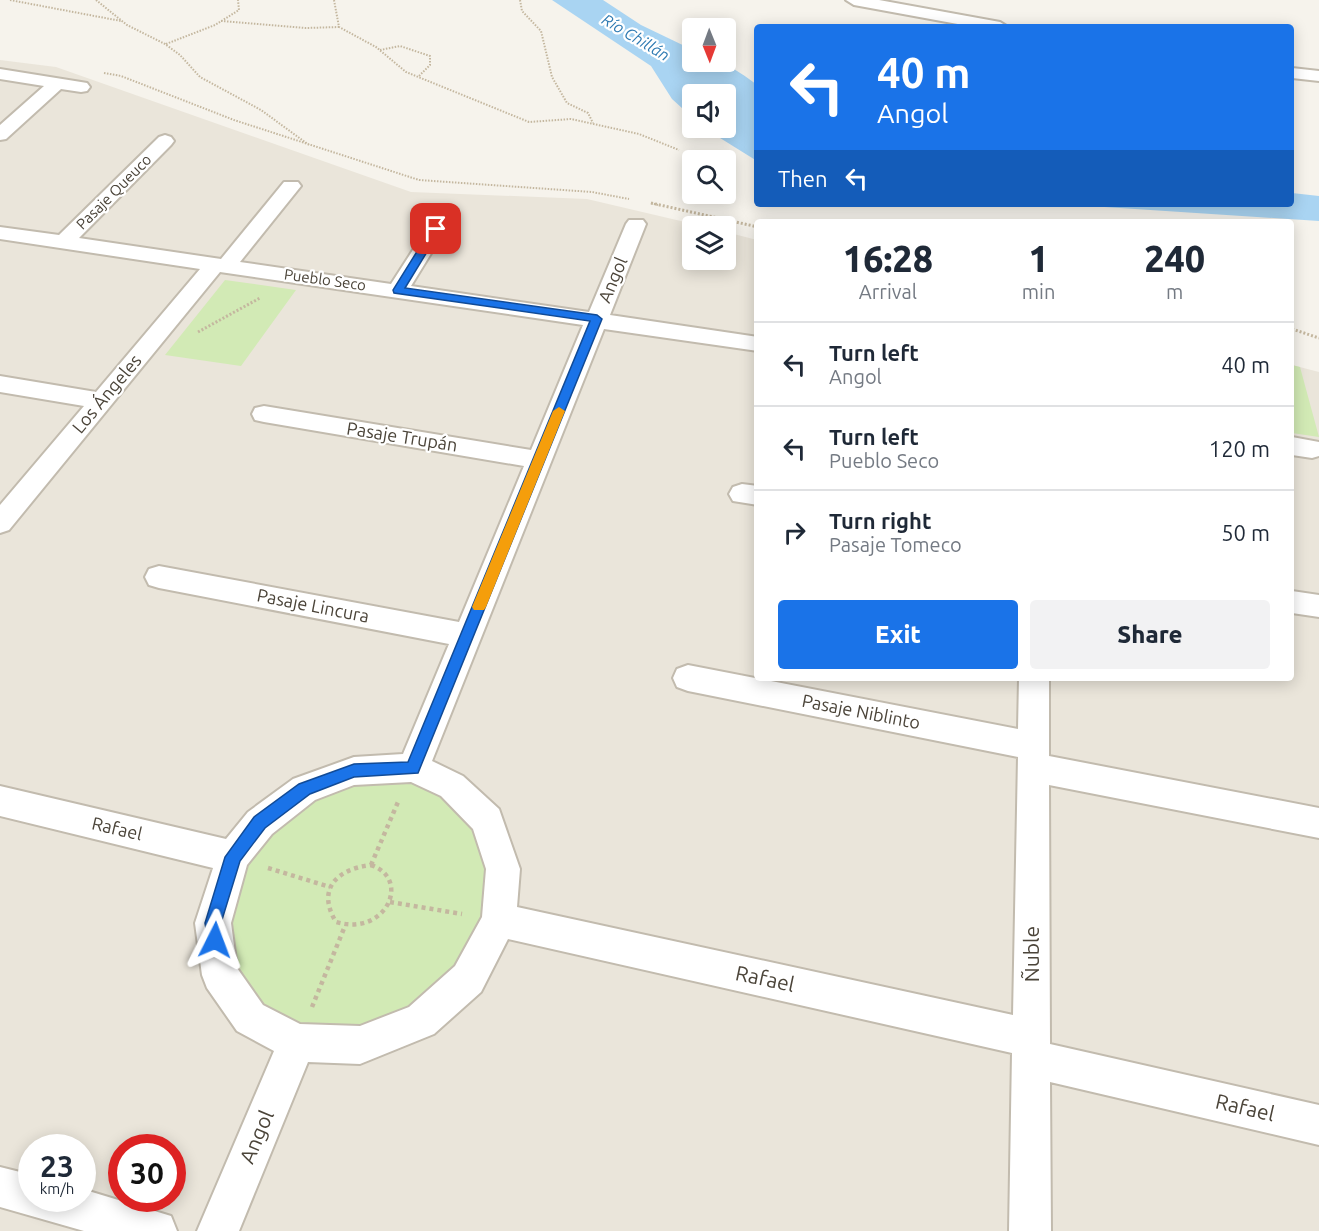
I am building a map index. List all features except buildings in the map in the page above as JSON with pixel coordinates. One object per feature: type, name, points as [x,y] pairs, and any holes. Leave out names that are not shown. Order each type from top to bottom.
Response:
[{"type":"street","points":[[854,0],[984,24]]},
{"type":"street","points":[[1294,73],[1319,76]]},
{"type":"street","points":[[0,74],[81,87]]},
{"type":"street","points":[[0,135],[58,83]]},
{"type":"street","name":"Pasaje Queuco","points":[[64,242],[165,141]]},
{"type":"street","name":"Los Ángeles","points":[[0,523],[101,401],[291,186]]},
{"type":"street","name":"Angol","points":[[413,768],[636,224]]},
{"type":"street","points":[[398,290],[436,229]]},
{"type":"street","name":"Pueblo Seco","points":[[0,233],[754,343]]},
{"type":"street","points":[[0,384],[101,401]]},
{"type":"street","name":"Pasaje Trupán","points":[[264,414],[539,460]]},
{"type":"street","name":"Pasaje Lincura","points":[[159,577],[467,636]]},
{"type":"street","points":[[1294,602],[1319,606]]},
{"type":"street","name":"Pasaje Niblinto","points":[[688,678],[1319,823]]},
{"type":"street","name":"Ñuble","points":[[1030,1231],[1034,681]]},
{"type":"street","points":[[413,768],[452,786],[486,820],[503,869],[499,920],[468,979],[420,1021],[360,1045],[297,1043],[250,1018],[220,975],[213,923],[233,857],[260,823],[304,789],[354,771],[413,768]]},
{"type":"street","name":"Rafael","points":[[0,801],[233,857]]},
{"type":"street","name":"Rafael","points":[[499,920],[1031,1048],[1319,1125]]},
{"type":"street","name":"Angol","points":[[218,1231],[297,1043]]},
{"type":"street","points":[[0,1187],[18,1192]]},
{"type":"street","points":[[89,1212],[156,1231]]},
{"type":"path","points":[[10,0],[122,21]]},
{"type":"path","points":[[96,0],[122,21],[165,44],[180,55],[200,78],[261,110],[310,145]]},
{"type":"path","points":[[165,44],[221,21],[239,10],[238,0]]},
{"type":"path","points":[[334,0],[339,27]]},
{"type":"path","points":[[520,0],[522,11],[541,31],[552,77],[567,103],[588,112],[593,124]]},
{"type":"path","points":[[221,21],[317,29],[339,27],[380,50],[406,72],[529,122],[571,119],[639,134],[679,150]]},
{"type":"path","points":[[380,50],[400,46],[429,56],[430,65],[418,76]]},
{"type":"path","points":[[99,72],[121,76],[234,120],[419,180],[592,192],[638,201]]},
{"type":"path","points":[[650,203],[754,226]]},
{"type":"path","points":[[188,337],[300,276]]},
{"type":"path","points":[[1294,329],[1319,338]]},
{"type":"path","points":[[371,865],[413,768]]},
{"type":"path","points":[[233,857],[330,887]]},
{"type":"path","points":[[371,865],[380,868],[391,883],[390,902],[376,920],[366,925],[345,926],[336,922],[327,906],[330,887],[336,878],[353,867],[371,865]]},
{"type":"path","points":[[390,902],[499,920]]},
{"type":"path","points":[[297,1043],[345,926]]},
{"type":"shaded area","points":[[0,60],[56,67],[411,192],[587,199],[682,221],[682,270],[736,270],[736,235],[754,239],[754,681],[1294,681],[1294,366],[1319,372],[1319,1231],[0,1231]]},
{"type":"green space","points":[[225,280],[296,290],[241,366],[165,355]]},
{"type":"green space","points":[[1294,366],[1300,367],[1319,437],[1294,433]]},
{"type":"green space","points":[[402,776],[454,800],[478,830],[490,884],[480,929],[448,978],[407,1010],[346,1030],[298,1027],[256,1005],[231,969],[225,897],[243,854],[322,786]]},
{"type":"water","name":"Río Chillán","points":[[552,0],[603,0],[641,25],[682,45],[682,72],[736,70],[754,83],[754,159],[720,138],[736,138],[736,84],[682,84],[682,108],[672,99],[651,66]]},
{"type":"water","points":[[1294,193],[1319,196],[1319,221],[1105,207],[1294,207]]},
{"type":"slow traffic","points":[[479,607],[559,411]]},
{"type":"route","points":[[215,940],[213,923],[233,857],[260,823],[304,789],[354,771],[413,768],[597,319],[398,290],[436,229]]}]
